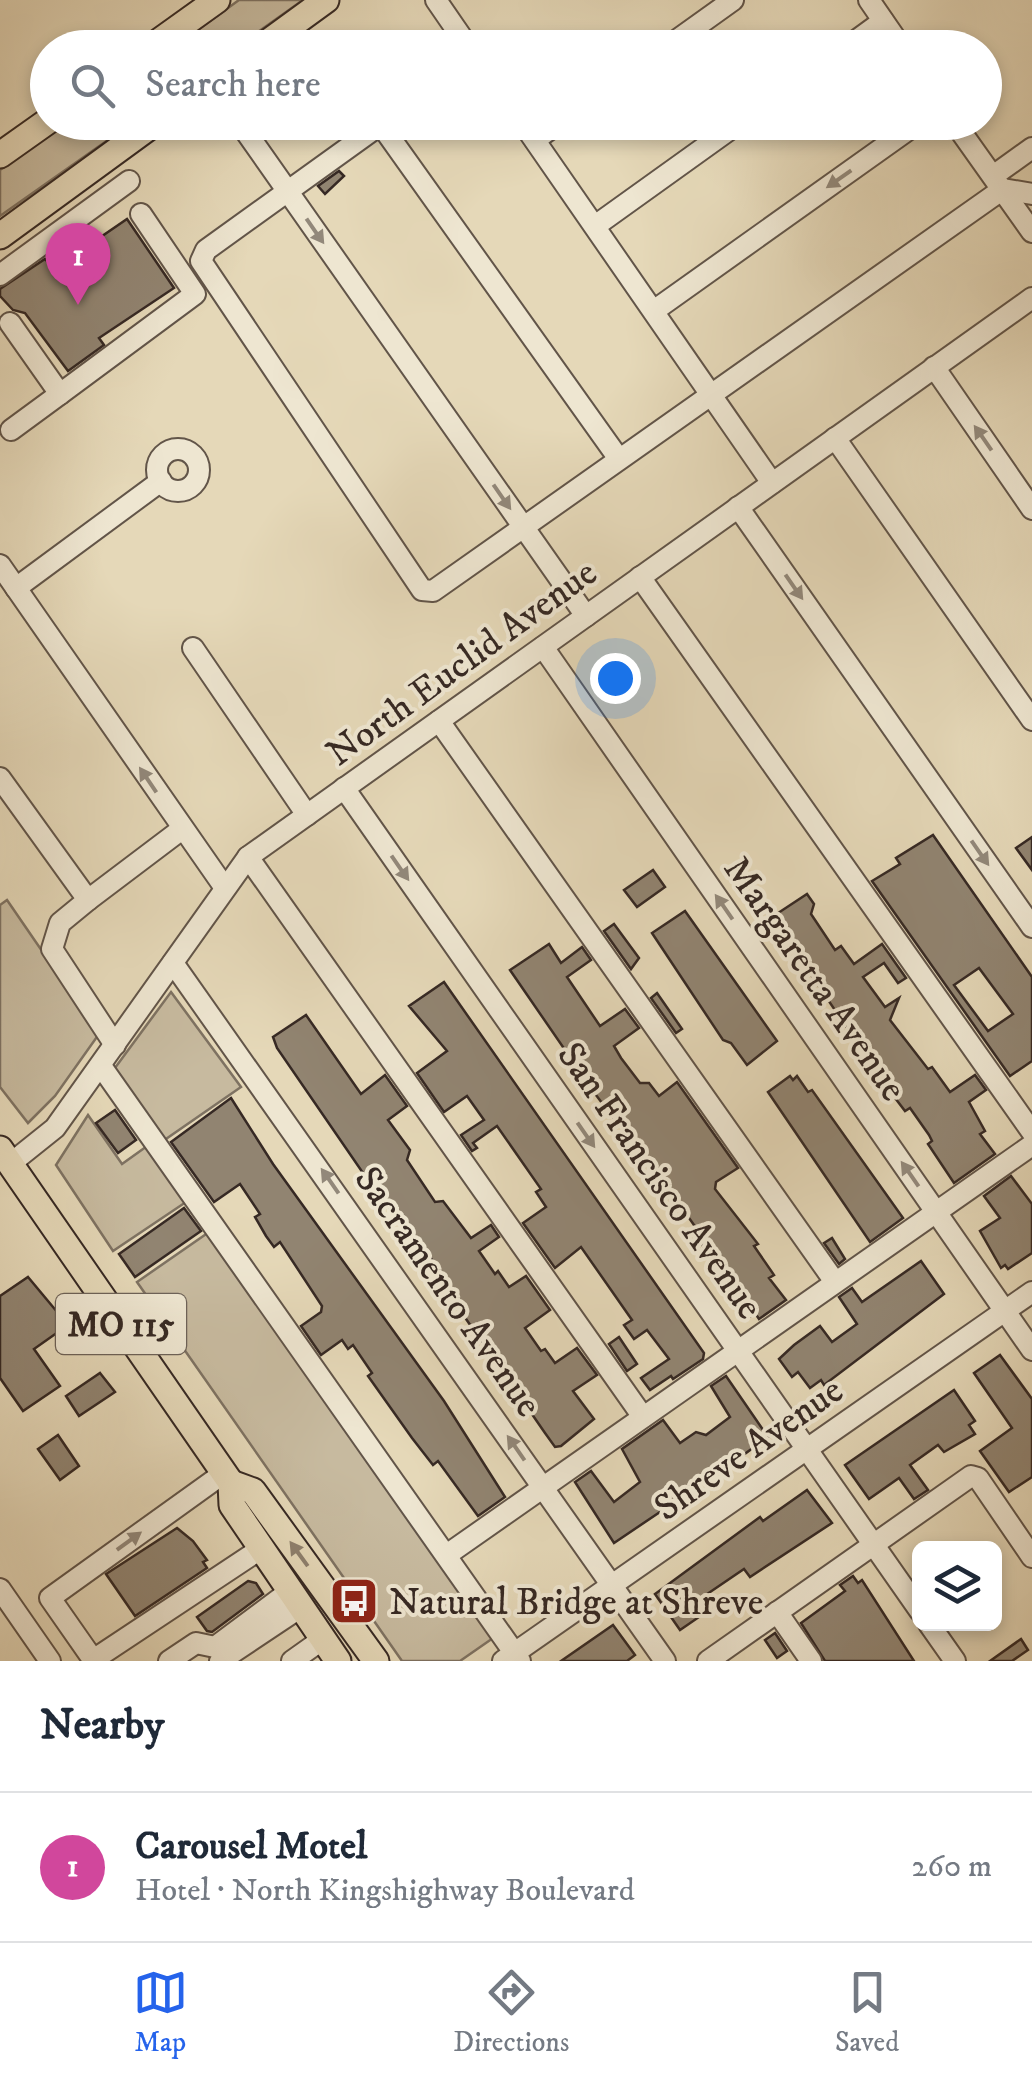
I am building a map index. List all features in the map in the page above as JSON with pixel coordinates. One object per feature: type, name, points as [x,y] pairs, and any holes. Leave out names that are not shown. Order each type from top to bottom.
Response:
[{"type":"main road","points":[[176,30],[217,0]]},
{"type":"main road","points":[[285,30],[326,0]]},
{"type":"main road","points":[[0,155],[30,134]]},
{"type":"main road","points":[[0,236],[131,140]]},
{"type":"main road","name":"MO 115","points":[[5,1156],[228,1478],[232,1505],[338,1661]]},
{"type":"main road","points":[[228,1478],[253,1491],[376,1661]]},
{"type":"main road","points":[[296,1600],[322,1619],[354,1661]]},
{"type":"street","points":[[436,0],[457,30]]},
{"type":"street","points":[[692,30],[734,0]]},
{"type":"street","points":[[869,0],[889,30]]},
{"type":"street","points":[[871,30],[883,21]]},
{"type":"street","points":[[252,140],[586,616]]},
{"type":"street","points":[[360,140],[206,250],[202,261],[422,590],[433,591],[712,394],[998,182],[1032,148]]},
{"type":"street","points":[[394,140],[619,458]]},
{"type":"street","points":[[534,140],[772,483]]},
{"type":"street","points":[[595,226],[715,140]]},
{"type":"street","points":[[655,310],[894,140]]},
{"type":"street","points":[[967,140],[1032,232]]},
{"type":"street","points":[[0,274],[129,181]]},
{"type":"street","points":[[998,182],[1032,194]]},
{"type":"street","points":[[70,184],[89,210]]},
{"type":"street","points":[[11,430],[195,294],[141,214]]},
{"type":"street","name":"North Euclid Avenue","points":[[5,1156],[45,1139],[248,857],[1031,301]]},
{"type":"street","points":[[10,323],[60,394]]},
{"type":"street","points":[[934,368],[1032,509]]},
{"type":"street","points":[[835,438],[1032,720]]},
{"type":"street","points":[[16,588],[161,481]]},
{"type":"street","points":[[738,507],[1032,927]]},
{"type":"street","points":[[0,566],[225,888]]},
{"type":"street","points":[[640,577],[1032,1132]]},
{"type":"street","name":"Margaretta Avenue","points":[[543,646],[1032,1350]]},
{"type":"street","points":[[194,648],[307,815]]},
{"type":"street","points":[[440,720],[835,1282]]},
{"type":"street","points":[[0,778],[88,900]]},
{"type":"street","name":"San Francisco Avenue","points":[[344,788],[912,1600]]},
{"type":"street","points":[[116,1045],[52,949],[60,923],[182,830]]},
{"type":"street","points":[[248,857],[643,1417]]},
{"type":"street","name":"Sacramento Avenue","points":[[174,963],[664,1661]]},
{"type":"street","points":[[101,1066],[448,1554],[513,1658]]},
{"type":"street","points":[[448,1554],[1032,1145]]},
{"type":"street","name":"Shreve Avenue","points":[[513,1658],[1032,1292]]},
{"type":"street","points":[[708,1661],[975,1476],[1032,1557]]},
{"type":"street","points":[[228,1478],[50,1598],[93,1660],[262,1548]]},
{"type":"street","points":[[0,1590],[50,1661]]},
{"type":"street","points":[[168,1661],[196,1643],[214,1647],[296,1600]]},
{"type":"street","points":[[220,1661],[296,1600]]},
{"type":"street","points":[[777,1612],[811,1661]]},
{"type":"street","points":[[933,1631],[955,1661]]},
{"type":"street","points":[[292,1661],[323,1640]]},
{"type":"shaded area","points":[[239,0],[303,0],[261,30],[198,30]]},
{"type":"shaded area","points":[[43,140],[108,140],[0,216],[0,170]]},
{"type":"shaded area","points":[[7,900],[99,1034],[55,1096],[28,1123],[0,1087],[0,905]]},
{"type":"shaded area","points":[[171,992],[241,1087],[163,1141],[112,1072]]},
{"type":"shaded area","points":[[88,1115],[122,1164],[150,1144],[189,1200],[113,1251],[56,1165]]},
{"type":"shaded area","points":[[212,1230],[496,1636],[460,1661],[402,1661],[137,1282]]},
{"type":"building","points":[[339,171],[344,176],[325,194],[318,186]]},
{"type":"building","points":[[127,219],[174,288],[99,338],[104,345],[68,371],[25,313],[13,310],[0,296],[0,289],[45,259],[54,269]]},
{"type":"building","points":[[933,835],[1032,977],[1032,1061],[1010,1076],[872,881],[900,864],[896,858]],"holes":[[[979,968],[1013,1014],[988,1031],[954,985]]]},
{"type":"building","points":[[1032,837],[1032,870],[1016,848]]},
{"type":"building","points":[[653,870],[665,887],[637,907],[624,890]]},
{"type":"building","points":[[807,894],[814,904],[811,914],[835,950],[841,946],[854,964],[882,944],[906,978],[898,983],[884,963],[863,977],[885,1007],[899,998],[890,1020],[928,1069],[932,1067],[950,1092],[975,1075],[986,1090],[969,1102],[985,1131],[980,1134],[995,1154],[954,1183],[928,1144],[932,1141],[929,1135],[910,1108],[905,1111],[889,1090],[772,917]]},
{"type":"building","points":[[685,911],[777,1041],[747,1065],[731,1043],[723,1040],[652,933]]},
{"type":"building","points":[[614,924],[639,958],[631,969],[604,931]]},
{"type":"building","points":[[549,944],[561,963],[582,947],[591,960],[567,977],[600,1026],[625,1009],[639,1028],[614,1046],[621,1058],[640,1083],[649,1083],[659,1096],[677,1082],[738,1168],[716,1182],[715,1189],[758,1244],[754,1246],[774,1275],[769,1278],[786,1300],[759,1319],[755,1313],[751,1316],[696,1236],[694,1225],[618,1117],[614,1119],[596,1095],[510,970]]},
{"type":"building","points":[[444,982],[704,1353],[703,1359],[673,1379],[671,1376],[650,1390],[641,1378],[669,1359],[647,1330],[634,1339],[624,1325],[632,1320],[581,1247],[555,1268],[523,1223],[546,1207],[536,1192],[541,1189],[497,1126],[473,1143],[477,1148],[472,1151],[461,1135],[484,1120],[467,1096],[444,1112],[417,1073],[447,1051],[409,1006]]},
{"type":"building","points":[[657,993],[682,1029],[676,1033],[651,998]]},
{"type":"building","points":[[306,1015],[361,1094],[385,1075],[407,1106],[388,1120],[410,1150],[407,1160],[435,1202],[443,1201],[471,1238],[491,1225],[499,1237],[479,1251],[509,1287],[526,1276],[550,1310],[525,1328],[541,1351],[545,1349],[555,1363],[577,1348],[597,1375],[573,1391],[594,1419],[561,1446],[555,1447],[545,1433],[446,1290],[449,1288],[445,1278],[430,1257],[426,1260],[385,1205],[277,1048],[273,1037]]},
{"type":"building","points":[[790,1076],[793,1080],[797,1076],[808,1092],[812,1090],[903,1218],[870,1242],[768,1092]]},
{"type":"building","points":[[231,1098],[273,1164],[444,1401],[505,1497],[478,1516],[438,1461],[433,1465],[412,1438],[368,1376],[372,1373],[353,1345],[348,1349],[342,1340],[321,1355],[301,1326],[321,1312],[322,1306],[280,1242],[274,1247],[266,1236],[255,1217],[260,1214],[240,1184],[214,1202],[171,1142]]},
{"type":"building","points":[[115,1110],[136,1140],[118,1153],[96,1123]]},
{"type":"building","points":[[1011,1176],[1032,1204],[1032,1253],[1008,1269],[1005,1265],[1001,1268],[980,1231],[1000,1218],[984,1196]]},
{"type":"building","points":[[184,1208],[201,1231],[135,1277],[119,1254]]},
{"type":"building","points":[[832,1238],[845,1259],[839,1264],[824,1243]]},
{"type":"building","points":[[921,1261],[944,1294],[824,1385],[821,1380],[810,1388],[798,1372],[792,1377],[779,1359],[794,1345],[820,1326],[832,1342],[857,1324],[839,1297],[852,1288],[862,1302]]},
{"type":"building","points":[[28,1277],[68,1325],[34,1349],[60,1386],[23,1411],[0,1378],[0,1296]]},
{"type":"building","points":[[619,1337],[637,1364],[627,1371],[609,1344]]},
{"type":"building","points":[[1000,1355],[1032,1399],[1032,1477],[1009,1492],[980,1451],[1012,1428],[974,1373]]},
{"type":"building","points":[[100,1373],[115,1392],[79,1416],[66,1396]]},
{"type":"building","points":[[726,1376],[768,1437],[735,1461],[731,1456],[697,1481],[700,1485],[614,1543],[575,1482],[591,1471],[614,1502],[640,1482],[622,1449],[663,1420],[680,1443],[696,1432],[706,1435],[730,1417],[711,1386]]},
{"type":"building","points":[[954,1390],[975,1421],[969,1425],[975,1434],[944,1452],[938,1445],[910,1465],[928,1490],[914,1499],[899,1478],[869,1499],[845,1465]]},
{"type":"building","points":[[58,1435],[79,1466],[60,1480],[38,1449]]},
{"type":"building","points":[[807,1490],[832,1523],[750,1577],[744,1569],[691,1605],[699,1617],[680,1630],[655,1594],[760,1517],[763,1521]]},
{"type":"building","points":[[177,1528],[193,1541],[207,1560],[203,1562],[207,1568],[135,1616],[106,1574]]},
{"type":"building","points":[[853,1576],[858,1583],[862,1580],[914,1661],[825,1661],[801,1623],[845,1591],[840,1585]]},
{"type":"building","points":[[248,1581],[256,1583],[263,1594],[212,1632],[207,1631],[197,1617]]},
{"type":"building","points":[[613,1625],[635,1655],[627,1661],[561,1661]]},
{"type":"building","points":[[775,1633],[787,1651],[777,1658],[765,1640]]},
{"type":"building","points":[[1021,1639],[1028,1650],[1012,1661],[990,1661]]},
{"type":"place","name":"Carousel Motel","points":[[78,305]]},
{"type":"place","name":"Natural Bridge at Shreve","points":[[354,1601]]}]
